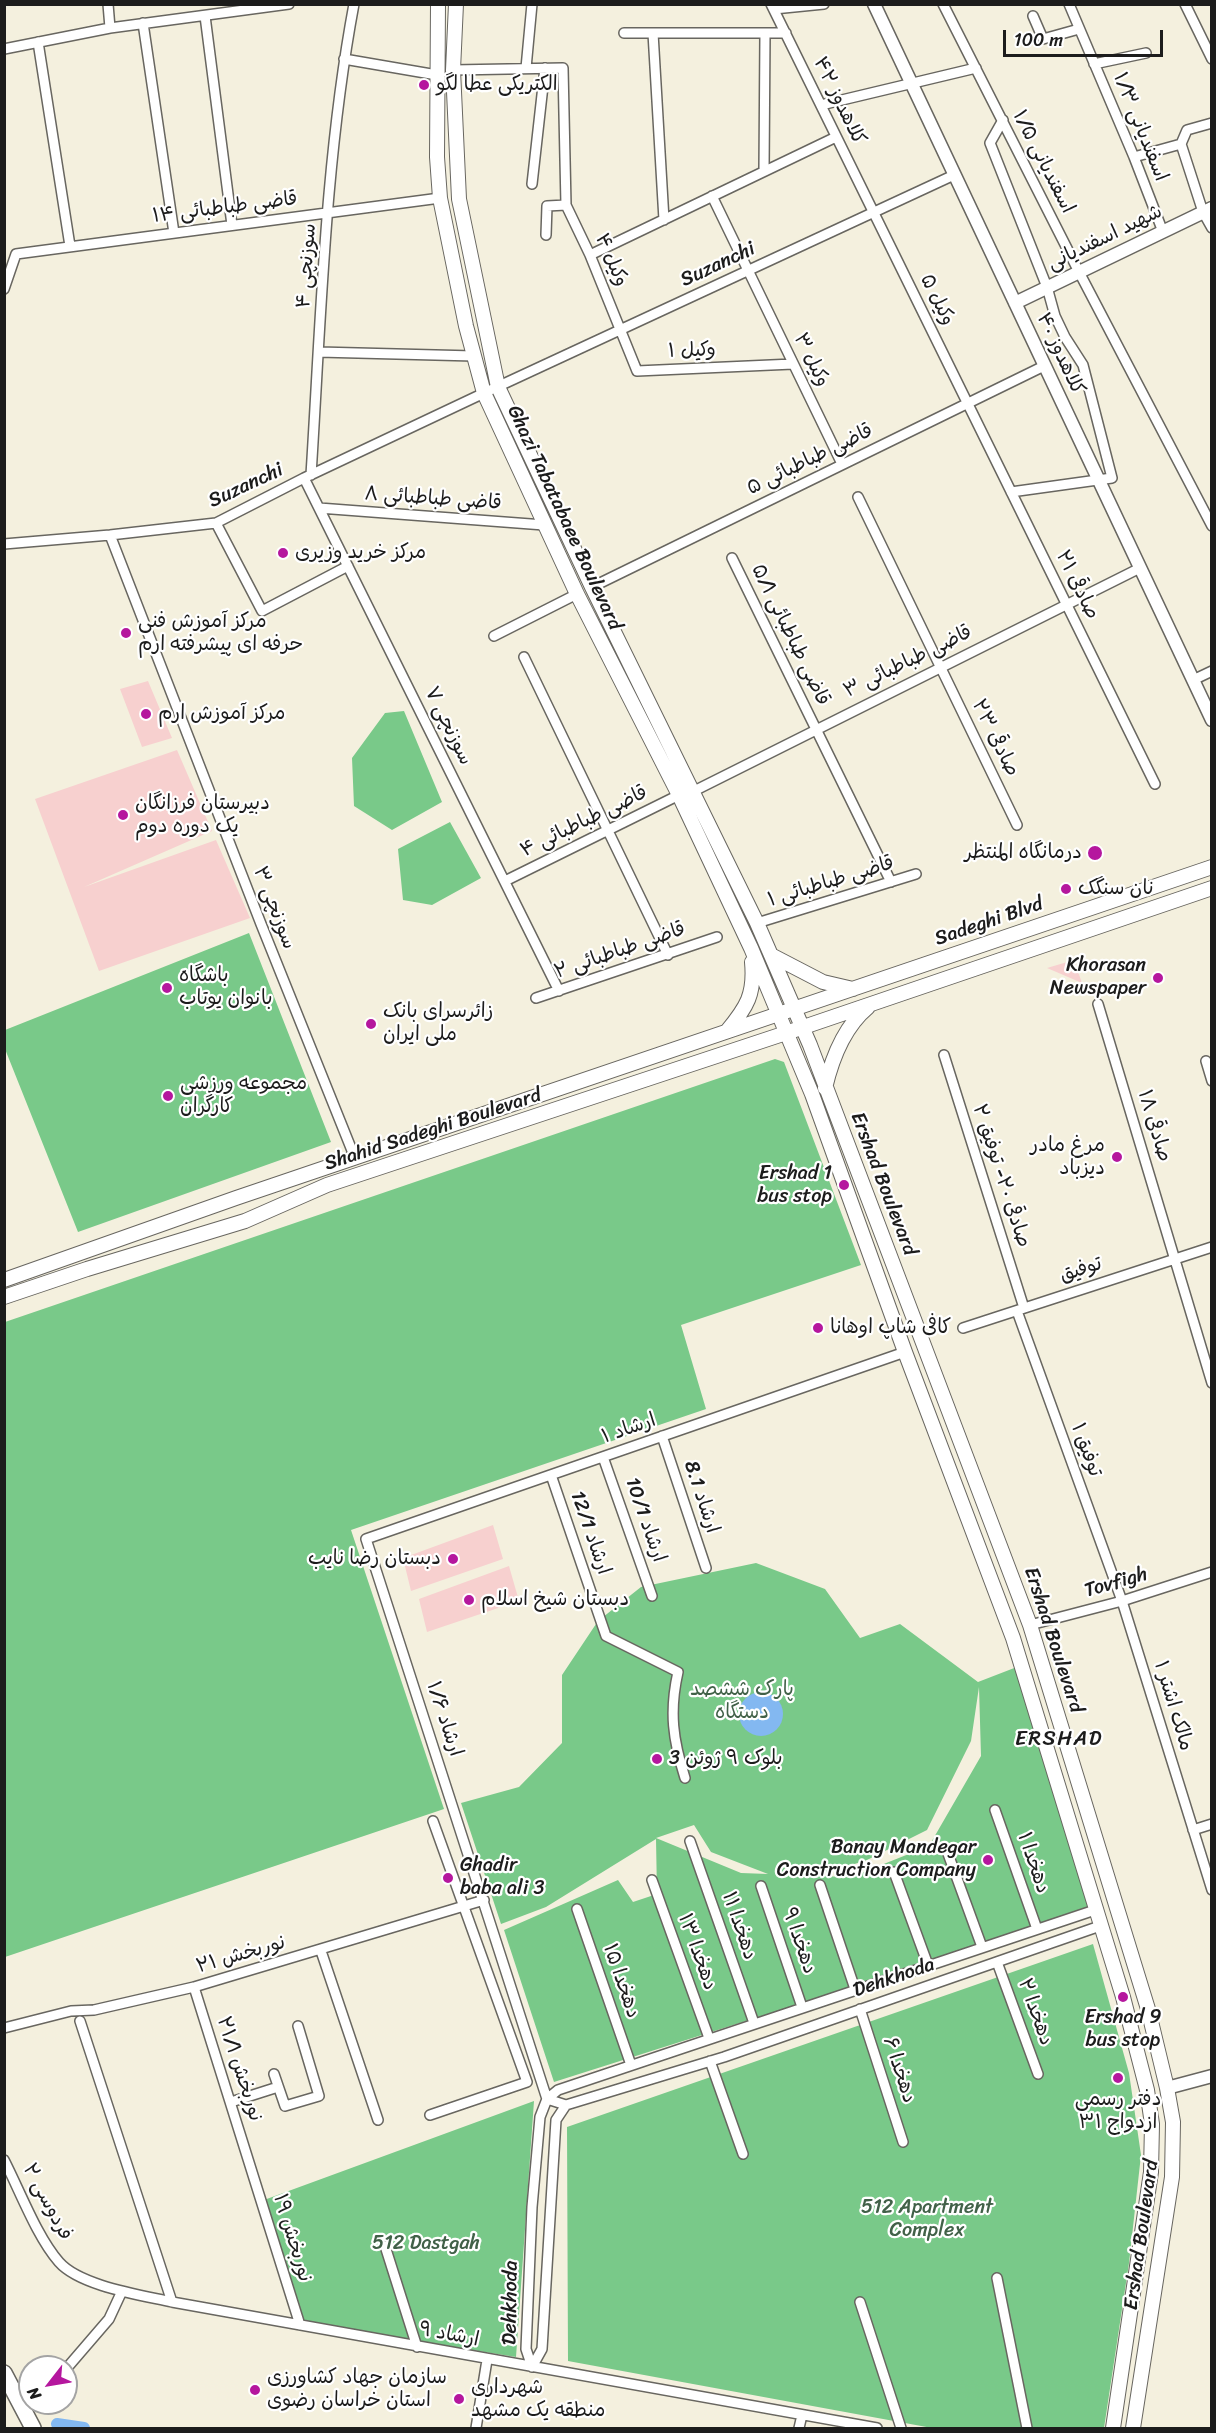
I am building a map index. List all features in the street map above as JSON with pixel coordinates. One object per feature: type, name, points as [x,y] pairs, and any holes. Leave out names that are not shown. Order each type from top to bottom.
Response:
[{"type":"main road","name":"Ghazi Tabatabaee Boulevard","points":[[438,4],[440,198],[450,255],[484,393],[577,594],[679,795],[751,948],[779,1015]]},
{"type":"main road","name":"Ghazi Tabatabaee Boulevard","points":[[456,4],[453,70],[459,199],[498,387],[592,587],[757,923],[802,1027]]},
{"type":"main road","name":"Sadeghi Blvd","points":[[779,1015],[1212,867]]},
{"type":"main road","name":"Sadeghi Blvd","points":[[875,1001],[1212,888]]},
{"type":"main road","points":[[726,1033],[740,1016],[754,984],[751,948]]},
{"type":"main road","points":[[771,955],[823,982],[853,989]]},
{"type":"main road","name":"Shahid Sadeghi Boulevard","points":[[4,1297],[245,1221],[327,1185],[786,1033],[875,1001]]},
{"type":"main road","points":[[825,1088],[831,1065],[849,1026],[875,1001]]},
{"type":"main road","name":"Shahid Sadeghi Boulevard","points":[[4,1280],[236,1198],[779,1015]]},
{"type":"main road","name":"Ershad Boulevard","points":[[779,1015],[812,1094],[905,1352],[1013,1638],[1123,1997],[1148,2090],[1152,2124],[1151,2172],[1113,2428]]},
{"type":"main road","name":"Ershad Boulevard","points":[[802,1027],[1030,1625],[1148,2009],[1167,2088],[1173,2122],[1172,2177],[1133,2428]]},
{"type":"main road","points":[[236,1198],[245,1221]]},
{"type":"main road","points":[[1057,1783],[1077,1779]]},
{"type":"main road","points":[[4,2373],[33,2428]]},
{"type":"street","points":[[108,4],[110,28]]},
{"type":"street","points":[[4,49],[110,28],[289,4]]},
{"type":"street","name":"سوزنچی ۴","points":[[308,477],[328,213],[344,59],[354,4]]},
{"type":"street","points":[[526,68],[532,4]]},
{"type":"street","points":[[773,7],[825,4]]},
{"type":"street","name":"کلاهدوز ۴۰","points":[[874,4],[1212,720]]},
{"type":"street","name":"اسفندیانی ۱/۵","points":[[943,4],[1211,525]]},
{"type":"street","name":"اسفندیانی ۱/۳","points":[[1069,4],[1163,232]]},
{"type":"street","points":[[1185,4],[1212,59]]},
{"type":"street","name":"کلاهدوز ۴۲","points":[[773,7],[874,213]]},
{"type":"street","points":[[205,16],[232,225]]},
{"type":"street","points":[[1033,16],[1043,39],[1079,29]]},
{"type":"street","points":[[143,23],[174,233]]},
{"type":"street","points":[[624,33],[786,33]]},
{"type":"street","points":[[653,33],[664,220]]},
{"type":"street","points":[[764,171],[765,33]]},
{"type":"street","points":[[38,42],[70,246]]},
{"type":"street","points":[[1094,64],[1146,53]]},
{"type":"street","points":[[344,59],[437,75]]},
{"type":"street","points":[[532,184],[545,68]]},
{"type":"street","points":[[453,70],[563,68],[566,205],[548,206],[546,235]]},
{"type":"street","points":[[821,105],[976,68]]},
{"type":"street","points":[[1002,120],[990,142],[1047,287],[1055,316],[1083,365],[1112,478],[1011,492]]},
{"type":"street","points":[[1212,123],[1187,130],[1181,144],[1208,210],[1212,228]]},
{"type":"street","points":[[590,255],[836,137]]},
{"type":"street","points":[[1134,157],[1181,144]]},
{"type":"street","name":"Suzanchi","points":[[4,544],[110,536],[216,523],[484,393],[954,175]]},
{"type":"street","name":"وکيل ۳","points":[[712,196],[842,464]]},
{"type":"street","name":"قاضی طباطبائی ۱۴","points":[[4,289],[16,254],[440,198]]},
{"type":"street","name":"وکيل ۴","points":[[566,205],[590,255],[621,330]]},
{"type":"street","name":"شهید اسفندیانی","points":[[1015,303],[1208,210]]},
{"type":"street","name":"وکيل ۵","points":[[874,213],[968,403]]},
{"type":"street","name":"وکيل ۱","points":[[621,330],[636,371],[793,364]]},
{"type":"street","points":[[319,352],[474,356]]},
{"type":"street","name":"قاضی طباطبائی ۵","points":[[592,587],[1044,366]]},
{"type":"street","name":"صادقی ۲۱","points":[[968,403],[1155,784]]},
{"type":"street","name":"سوزنچی ۷","points":[[308,477],[319,508],[559,991]]},
{"type":"street","name":"صادقی ۲۳","points":[[858,497],[1017,825]]},
{"type":"street","name":"قاضی طباطبائی ۸","points":[[319,508],[544,525]]},
{"type":"street","points":[[216,523],[262,611],[348,566]]},
{"type":"street","name":"سوزنچی ۳","points":[[110,536],[355,1158]]},
{"type":"street","name":"قاضی طباطبائی ۵/۱","points":[[732,558],[891,882]]},
{"type":"street","name":"قاضی طباطبائی ۳","points":[[694,791],[1140,568]]},
{"type":"street","points":[[494,636],[577,594]]},
{"type":"street","points":[[524,657],[668,955]]},
{"type":"street","points":[[1193,680],[1212,671]]},
{"type":"street","name":"قاضی طباطبائی ۴","points":[[505,881],[679,795]]},
{"type":"street","name":"قاضی طباطبائی ۱","points":[[757,923],[916,874]]},
{"type":"street","name":"قاضی طباطبائی ۲","points":[[536,998],[717,938]]},
{"type":"street","name":"صادقی ۱۸","points":[[1098,1004],[1176,1257],[1212,1383]]},
{"type":"street","name":"صادقی ۲۰- توفیق ۲","points":[[944,1055],[1021,1309]]},
{"type":"street","points":[[1206,1061],[1212,1081]]},
{"type":"street","name":"توفیق","points":[[963,1328],[1212,1247]]},
{"type":"street","name":"توفیق ۱","points":[[1021,1309],[1122,1601]]},
{"type":"street","name":"ارشاد ۱","points":[[366,1539],[905,1352]]},
{"type":"street","name":"ارشاد 8.1","points":[[662,1436],[706,1568]]},
{"type":"street","name":"ارشاد 10/1","points":[[603,1457],[652,1596]]},
{"type":"street","name":"ارشاد 12/1","points":[[551,1475],[606,1636],[678,1672],[672,1698],[672,1719],[676,1751],[685,1778]]},
{"type":"street","name":"ارشاد ۱/۶","points":[[366,1539],[547,2099]]},
{"type":"street","name":"Tovfigh","points":[[1030,1625],[1122,1601],[1212,1572]]},
{"type":"street","name":"مالک اشتر ۱","points":[[1122,1601],[1212,1890]]},
{"type":"street","name":"دهخدا ۱","points":[[995,1810],[1037,1929]]},
{"type":"street","points":[[430,2115],[527,2082],[433,1821]]},
{"type":"street","points":[[1193,1830],[1212,1824]]},
{"type":"street","name":"دهخدا ۱۱","points":[[690,1841],[754,2023]]},
{"type":"street","points":[[947,1851],[982,1947]]},
{"type":"street","points":[[894,1872],[928,1965]]},
{"type":"street","name":"دهخدا ۱۳","points":[[652,1880],[709,2038]]},
{"type":"street","points":[[820,1885],[855,1989]]},
{"type":"street","name":"دهخدا ۹","points":[[761,1886],[802,2007]]},
{"type":"street","name":"نوربخش ۲۱","points":[[4,2028],[71,2011],[94,2010],[194,1987],[484,1900]]},
{"type":"street","name":"دهخدا ۱۵","points":[[577,1909],[631,2065]]},
{"type":"street","name":"Dehkhoda","points":[[532,2367],[526,2349],[532,2207],[540,2117],[547,2099],[558,2090],[1095,1910]]},
{"type":"street","name":"Dehkhoda","points":[[532,2367],[542,2349],[556,2120],[566,2105],[711,2061],[1100,1926]]},
{"type":"street","points":[[321,1950],[378,2120]]},
{"type":"street","name":"دهخدا ۲","points":[[997,1962],[1038,2074]]},
{"type":"street","name":"نوربخش ۲۱/۱","points":[[194,1987],[249,2161]]},
{"type":"street","name":"دهخدا ۶","points":[[860,2009],[903,2142]]},
{"type":"street","points":[[80,2020],[172,2302]]},
{"type":"street","points":[[274,2074],[285,2106],[319,2096],[298,2026]]},
{"type":"street","points":[[711,2061],[743,2154]]},
{"type":"street","points":[[1167,2088],[1212,2076]]},
{"type":"street","points":[[231,2102],[278,2087]]},
{"type":"street","points":[[547,2099],[566,2105]]},
{"type":"street","name":"فردوسی ۲","points":[[4,2160],[45,2241],[61,2264],[87,2280],[122,2291]]},
{"type":"street","name":"نوربخش ۱۹","points":[[249,2161],[300,2325]]},
{"type":"street","points":[[385,2246],[417,2347]]},
{"type":"street","points":[[997,2278],[1026,2428]]},
{"type":"street","points":[[78,2355],[109,2319],[122,2291]]},
{"type":"street","name":"ارشاد ۹","points":[[122,2291],[487,2360],[877,2428]]},
{"type":"street","points":[[860,2302],[901,2428]]},
{"type":"street","points":[[476,2428],[487,2360]]},
{"type":"street","points":[[800,2428],[802,2415]]},
{"type":"shaded area","name":"مرکز آموزش ارم","points":[[148,681],[172,738],[142,747],[120,689]]},
{"type":"shaded area","points":[[177,750],[212,831],[84,887],[216,840],[250,918],[99,971],[35,799]]},
{"type":"shaded area","points":[[1074,960],[1082,983],[1047,968]]},
{"type":"shaded area","name":"دبستان رضا نایب","points":[[493,1525],[503,1559],[411,1591],[403,1558]]},
{"type":"shaded area","name":"دبستان شیخ اسلام","points":[[509,1566],[519,1601],[427,1632],[419,1599]]},
{"type":"green space","points":[[404,711],[442,802],[392,830],[354,806],[352,758],[385,713]]},
{"type":"green space","points":[[450,822],[481,878],[432,905],[403,900],[398,849]]},
{"type":"green space","name":"مجموعه ورزشی کارگران","points":[[249,933],[331,1142],[78,1232],[5,1049],[5,1030]]},
{"type":"green space","points":[[775,1059],[784,1062],[861,1265],[681,1325],[706,1409],[351,1530],[444,1809],[5,1957],[5,1322]]},
{"type":"green space","name":"پارک‌ ششصد دستگاه","points":[[756,1563],[825,1589],[860,1638],[900,1624],[978,1682],[1022,1665],[1095,1910],[554,2082],[504,1930],[618,1880],[633,1902],[657,1894],[656,1839],[546,1907],[501,1924],[461,1803],[519,1787],[562,1743],[562,1675],[598,1621],[641,1587]],"holes":[[[979,1687],[981,1756],[929,1846],[851,1877],[817,1876],[867,1860],[927,1830],[971,1741]],[[694,1825],[711,1852],[768,1874],[741,1873],[656,1838]]]},
{"type":"green space","name":"512 Apartment Complex","points":[[1093,1944],[1129,2073],[1141,2155],[1129,2263],[1104,2428],[932,2428],[568,2361],[567,2127]]},
{"type":"green space","name":"512 Dastgah","points":[[534,2101],[516,2357],[303,2323],[264,2200]]},
{"type":"water","points":[[761,1692],[776,1699],[783,1714],[776,1729],[761,1736],[746,1729],[739,1714],[746,1699]]},
{"type":"waterway","points":[[57,2424],[84,2428]]},
{"type":"place","name":"الکتریکی عطا لگو","points":[[424,85]]},
{"type":"place","name":"مرکز خرید وزیری","points":[[283,553]]},
{"type":"place","name":"مرکز آموزش فنی حرفه ای پیشرفته ارم","points":[[126,633]]},
{"type":"place","name":"مرکز آموزش ارم","points":[[146,714]]},
{"type":"place","name":"دبیرستان فرزانگان یک دوره دوم","points":[[123,815]]},
{"type":"place","name":"درمانگاه المنتظر","points":[[1095,853]]},
{"type":"place","name":"نان سنگک","points":[[1066,889]]},
{"type":"place","name":"Khorasan Newspaper","points":[[1158,978]]},
{"type":"place","name":"باشگاه بانوان یوتاب","points":[[167,988]]},
{"type":"place","name":"زائرسرای بانک ملی ایران","points":[[371,1024]]},
{"type":"place","name":"مجموعه ورزشی کارگران","points":[[168,1096]]},
{"type":"place","name":"مرغ مادر دیزباد","points":[[1117,1157]]},
{"type":"place","name":"Ershad 1 bus stop","points":[[844,1185]]},
{"type":"place","name":"کافی شاپ اوهانا","points":[[818,1328]]},
{"type":"place","name":"دبستان رضا نایب","points":[[453,1559]]},
{"type":"place","name":"دبستان شیخ اسلام","points":[[469,1600]]},
{"type":"place","name":"بلوک ۹ ژوئن 3","points":[[657,1759]]},
{"type":"place","name":"Banay Mandegar Construction Company","points":[[988,1860]]},
{"type":"place","name":"Ghadir baba ali 3","points":[[448,1878]]},
{"type":"place","name":"Ershad 9 bus stop","points":[[1123,1997]]},
{"type":"place","name":"دفتر رسمی ازدواج ۳۱","points":[[1118,2078]]},
{"type":"place","name":"سازمان جهاد کشاورزی استان خراسان رضوی","points":[[255,2390]]},
{"type":"place","name":"شهرداری منطقه یک مشهد","points":[[459,2399]]},
{"type":"district","name":"ERSHAD","points":[[1059,1740]]}]
